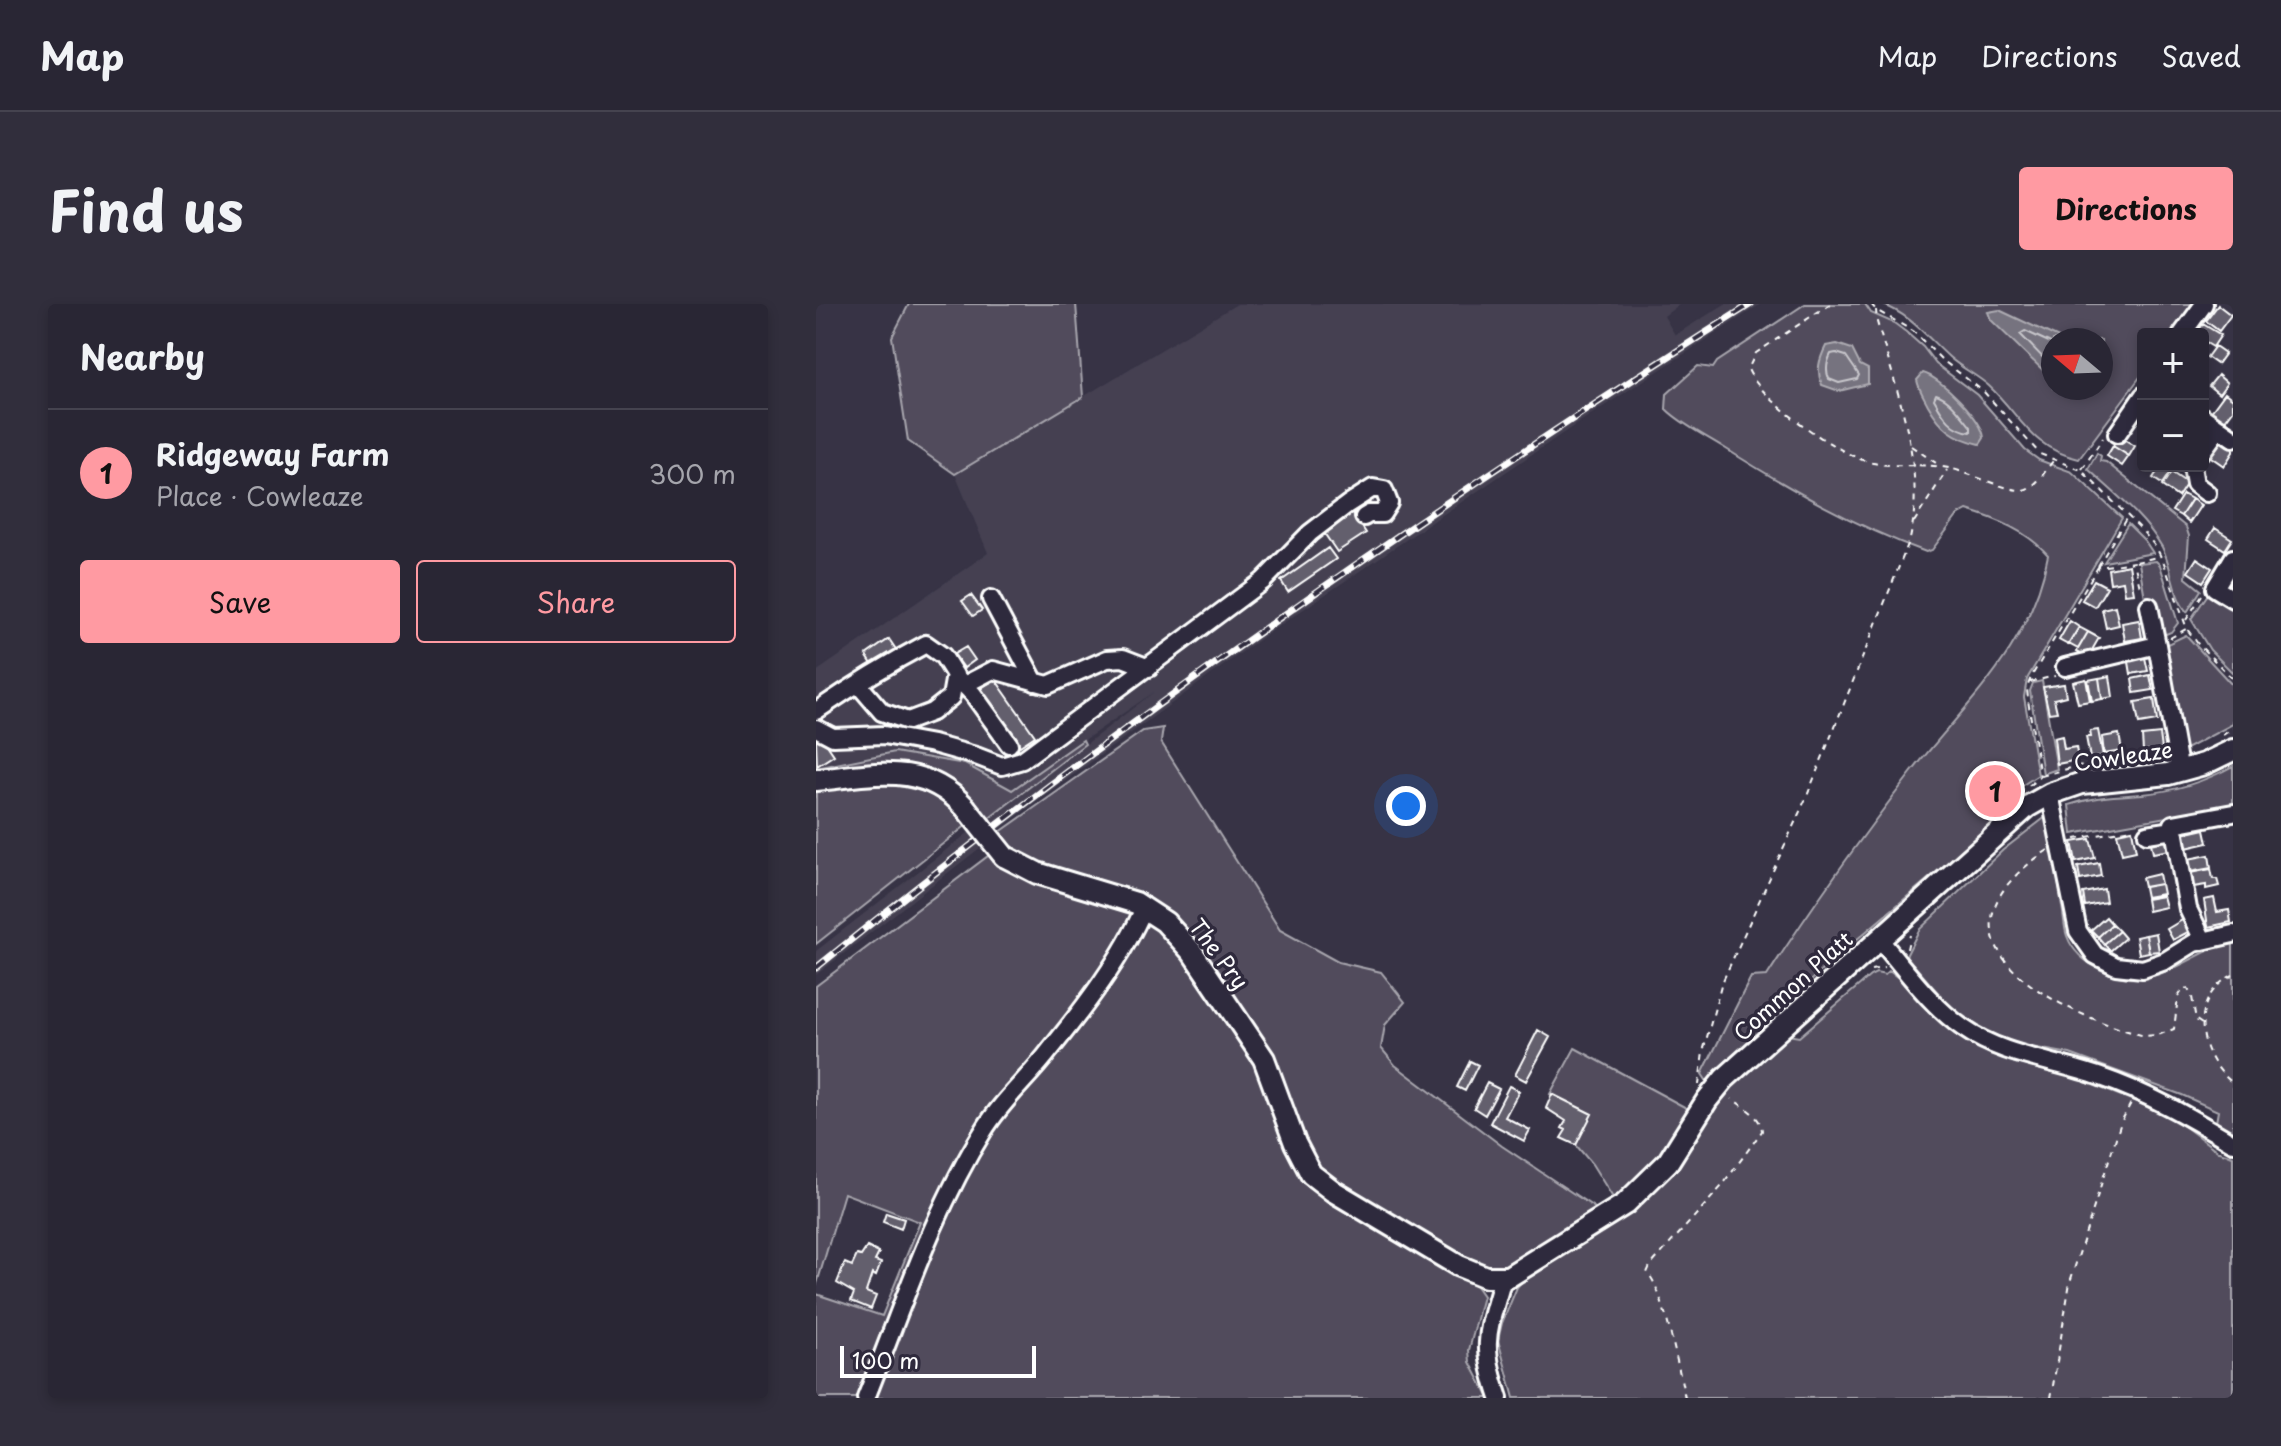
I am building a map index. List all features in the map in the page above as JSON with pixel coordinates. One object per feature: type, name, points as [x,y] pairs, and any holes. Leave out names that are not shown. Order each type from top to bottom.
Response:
[{"type":"main road","name":"Cowleaze","points":[[1879,939],[2045,785],[2148,777],[2178,763],[2204,764],[2224,745]]},
{"type":"main road","name":"The Pry","points":[[816,780],[911,774],[944,787],[965,807],[1004,856],[1037,873],[1122,898],[1144,908],[1175,932],[1251,1038],[1264,1059],[1295,1143],[1311,1174],[1333,1191],[1459,1266],[1486,1277],[1503,1278]]},
{"type":"main road","name":"Common Platt","points":[[1503,1278],[1532,1264],[1637,1195],[1668,1162],[1712,1093],[1879,939]]},
{"type":"street","points":[[2186,328],[2204,304]]},
{"type":"street","points":[[2118,431],[2140,400]]},
{"type":"street","points":[[2209,421],[2229,433],[2209,446]]},
{"type":"street","points":[[2191,472],[2195,484],[2207,493]]},
{"type":"street","points":[[816,728],[833,737],[884,735],[933,744],[1002,766],[1022,760],[1263,581],[1310,533],[1348,504],[1373,488],[1384,490],[1389,503],[1382,514],[1364,517]]},
{"type":"street","points":[[2233,558],[2215,588],[2233,599]]},
{"type":"street","points":[[991,599],[1035,682]]},
{"type":"street","points":[[2149,606],[2178,763]]},
{"type":"street","points":[[816,711],[926,644],[943,656],[1009,744]]},
{"type":"street","points":[[2065,667],[2157,645]]},
{"type":"street","points":[[858,684],[882,712],[908,721],[932,712],[951,697],[959,680],[993,670],[1048,685],[1107,659],[1123,658],[1149,668]]},
{"type":"street","points":[[2045,785],[2061,842],[2078,931],[2095,955],[2116,966],[2143,969],[2203,940],[2233,934]]},
{"type":"street","points":[[2141,831],[2233,813]]},
{"type":"street","points":[[2173,827],[2188,909],[2203,940]]},
{"type":"street","points":[[866,1398],[933,1226],[956,1177],[994,1116],[1051,1050],[1120,954],[1144,908]]},
{"type":"street","name":"Common Platt","points":[[1879,939],[1946,1015],[1979,1038],[2009,1052],[2086,1072],[2137,1092],[2233,1143]]},
{"type":"street","points":[[1499,1398],[1489,1366],[1487,1338],[1503,1278]]},
{"type":"path","points":[[1830,304],[1756,353],[1748,369],[1751,377],[1790,415],[1842,451],[1873,463],[1941,466],[2018,491],[2032,488],[2053,460]]},
{"type":"path","points":[[1870,305],[1913,331],[1941,359],[1984,392],[2031,447],[2053,460],[2081,470],[2128,515],[2161,556],[2187,629],[2233,679]]},
{"type":"path","points":[[1876,310],[1910,445],[1914,523]]},
{"type":"path","points":[[1910,445],[1941,466]]},
{"type":"path","points":[[1685,1398],[1660,1296],[1653,1278],[1647,1273],[1722,1186],[1762,1131],[1757,1119],[1698,1082],[1721,985],[1807,796],[1914,523],[1949,468]]},
{"type":"path","points":[[2033,737],[2029,682],[2128,515]]},
{"type":"path","points":[[2098,567],[2161,556]]},
{"type":"path","points":[[2134,562],[2142,600],[2149,606]]},
{"type":"path","points":[[2184,622],[2201,596]]},
{"type":"path","points":[[2157,645],[2187,629]]},
{"type":"path","points":[[2029,682],[2056,675],[2065,667]]},
{"type":"path","points":[[2224,745],[2233,728]]},
{"type":"path","points":[[2045,785],[2097,761],[2178,763]]},
{"type":"path","points":[[2141,831],[2061,842],[2020,870],[1993,914],[1995,945],[2005,961],[2034,989],[2054,1002],[2145,1036],[2158,1035],[2174,1029],[2178,997],[2184,988],[2192,997],[2196,1020],[2202,1024]]},
{"type":"path","points":[[1862,975],[1886,968],[1906,949],[1912,931]]},
{"type":"path","points":[[2233,975],[2210,994],[2202,1024],[2207,1048],[2220,1070],[2233,1083]]},
{"type":"path","points":[[2051,1398],[2070,1282],[2121,1122],[2137,1092]]},
{"type":"shaded area","points":[[909,304],[1076,304],[1083,397],[955,474],[908,441],[892,337]]},
{"type":"shaded area","points":[[1237,304],[1680,304],[1664,316],[1675,335],[1725,304],[1761,304],[1575,425],[1264,636],[991,835],[983,823],[1154,692],[1012,790],[965,764],[895,752],[816,768],[816,672],[988,553],[955,474]]},
{"type":"shaded area","points":[[1805,304],[1865,304],[1871,313],[1894,323],[1923,347],[1936,364],[1977,395],[2025,450],[2039,460],[2072,472],[2122,518],[2027,679],[2024,697],[2038,775],[2015,790],[2020,801],[1829,963],[1712,1080],[1706,1080],[1702,1074],[1751,977],[1767,976],[1873,823],[1994,673],[2012,646],[2039,588],[2048,555],[2031,539],[2011,527],[1967,510],[1958,515],[1932,550],[1926,552],[1847,518],[1797,491],[1693,429],[1666,409],[1667,394],[1698,366],[1713,368],[1717,362]]},
{"type":"shaded area","points":[[1881,304],[2195,304],[2177,328],[2137,328],[2137,381],[2079,459],[2062,454],[2038,439],[1989,386],[1954,361],[1901,314]]},
{"type":"shaded area","points":[[2097,453],[2101,456],[2100,461],[2106,462],[2186,527],[2189,536],[2186,578],[2201,590],[2187,612],[2155,536],[2128,505],[2088,469]]},
{"type":"shaded area","points":[[2128,524],[2153,553],[2104,562]]},
{"type":"shaded area","points":[[2156,561],[2160,565],[2178,623],[2171,632],[2161,636],[2154,598],[2145,598],[2139,563]]},
{"type":"shaded area","points":[[2208,594],[2233,608],[2233,673],[2210,650],[2191,619]]},
{"type":"shaded area","points":[[2186,635],[2233,686],[2233,724],[2184,750],[2163,646]]},
{"type":"shaded area","points":[[2042,681],[2057,769],[2043,774],[2030,691],[2033,683]]},
{"type":"shaded area","points":[[1163,728],[1161,742],[1280,930],[1338,962],[1381,972],[1405,1002],[1385,1025],[1381,1048],[1395,1065],[1502,1146],[1598,1210],[1499,1271],[1480,1268],[1323,1178],[1187,937],[1025,861],[993,837],[1143,731]]},
{"type":"shaded area","points":[[1083,740],[1085,744],[983,823],[921,772],[816,777],[816,768],[895,752],[965,764],[1012,790]]},
{"type":"shaded area","points":[[2233,766],[2233,805],[2072,834],[2069,805],[2097,798],[2178,788]]},
{"type":"shaded area","points":[[878,781],[934,794],[968,824],[816,944],[816,789]]},
{"type":"shaded area","points":[[2047,816],[2066,933],[2072,947],[2090,964],[2113,975],[2149,977],[2233,941],[2233,1134],[2216,1122],[2218,1111],[2182,1095],[2070,1054],[1997,1041],[1960,1018],[1906,956],[1919,930],[2003,850]]},
{"type":"shaded area","points":[[973,829],[985,844],[816,975],[816,951]]},
{"type":"shaded area","points":[[992,853],[1129,910],[1155,925],[1189,960],[1255,1060],[1278,1115],[1291,1160],[1307,1186],[1476,1286],[1483,1296],[1469,1350],[1470,1362],[1489,1398],[816,1398],[816,1294],[882,1316],[920,1222],[844,1193],[816,1287],[816,986]]},
{"type":"shaded area","points":[[1889,971],[1905,983],[1935,1016],[1972,1044],[2015,1063],[2062,1073],[2168,1114],[2219,1152],[2233,1156],[2233,1398],[1514,1398],[1498,1340],[1517,1287],[1537,1265],[1623,1216],[1644,1200],[1680,1158],[1721,1099],[1720,1094],[1788,1035],[1799,1037],[1870,976],[1876,973],[1885,975]]},
{"type":"shaded area","points":[[1575,1048],[1690,1110],[1660,1159],[1615,1201],[1576,1145],[1591,1114],[1550,1094]]},
{"type":"water","points":[[1999,310],[2041,330],[2041,368],[1991,320],[1988,312]]},
{"type":"water","points":[[1837,344],[1852,349],[1860,365],[1868,369],[1868,384],[1839,391],[1822,385],[1819,370],[1822,356],[1826,346]]},
{"type":"water","points":[[1923,373],[1940,382],[1969,411],[1982,430],[1984,438],[1980,444],[1956,435],[1938,420],[1918,384],[1917,380]]},
{"type":"building","points":[[2218,305],[2231,315],[2219,331],[2206,321]]},
{"type":"building","points":[[2203,324],[2221,335],[2213,347],[2209,345],[2209,328],[2200,328]]},
{"type":"building","points":[[2215,346],[2225,353],[2217,364],[2209,358]]},
{"type":"building","points":[[2218,375],[2227,383],[2219,394],[2209,386]]},
{"type":"building","points":[[2225,393],[2233,399],[2233,410],[2224,422],[2211,412]]},
{"type":"building","points":[[2119,436],[2135,446],[2129,456],[2113,446]]},
{"type":"building","points":[[2221,436],[2233,445],[2233,452],[2224,466],[2209,454]]},
{"type":"building","points":[[2113,446],[2129,456],[2122,466],[2107,456]]},
{"type":"building","points":[[2157,472],[2170,472],[2162,484],[2153,478]]},
{"type":"building","points":[[2171,472],[2187,483],[2178,497],[2162,486]]},
{"type":"building","points":[[2183,494],[2192,499],[2181,516],[2172,511]]},
{"type":"building","points":[[2192,499],[2201,505],[2189,523],[2181,516]]},
{"type":"building","points":[[1351,510],[1366,533],[1337,552],[1322,530]]},
{"type":"building","points":[[2215,528],[2232,539],[2225,550],[2208,539]]},
{"type":"building","points":[[1328,548],[1336,559],[1288,592],[1281,581]]},
{"type":"building","points":[[2197,558],[2212,568],[2203,582],[2188,572]]},
{"type":"building","points":[[2129,565],[2134,593],[2125,594],[2123,581],[2110,583],[2108,569]]},
{"type":"building","points":[[2094,580],[2107,587],[2095,607],[2082,600]]},
{"type":"building","points":[[971,595],[982,610],[973,616],[962,601]]},
{"type":"building","points":[[2115,606],[2119,625],[2106,628],[2102,609]]},
{"type":"building","points":[[2139,620],[2142,638],[2125,641],[2122,623]]},
{"type":"building","points":[[2070,621],[2079,627],[2068,645],[2059,640]]},
{"type":"building","points":[[2079,627],[2088,632],[2078,649],[2069,644]]},
{"type":"building","points":[[2088,632],[2099,638],[2088,657],[2077,651]]},
{"type":"building","points":[[889,639],[897,651],[874,667],[866,655]]},
{"type":"building","points":[[966,647],[975,660],[964,668],[954,654]]},
{"type":"building","points":[[2144,653],[2148,671],[2131,674],[2128,656]]},
{"type":"building","points":[[2150,675],[2153,690],[2134,693],[2132,679]]},
{"type":"building","points":[[2110,676],[2113,697],[2102,699],[2099,678]]},
{"type":"building","points":[[2099,678],[2102,699],[2092,701],[2088,680]]},
{"type":"building","points":[[995,679],[1035,736],[1020,746],[980,689]]},
{"type":"building","points":[[2086,679],[2090,701],[2078,703],[2073,682]]},
{"type":"building","points":[[2064,684],[2066,696],[2054,699],[2057,712],[2049,713],[2043,687]]},
{"type":"building","points":[[2154,699],[2157,721],[2139,724],[2135,702]]},
{"type":"building","points":[[2098,730],[2103,756],[2090,758],[2086,737],[2091,737],[2090,731]]},
{"type":"building","points":[[2119,734],[2122,751],[2104,754],[2102,737]]},
{"type":"building","points":[[2160,734],[2162,749],[2143,751],[2142,736]]},
{"type":"building","points":[[821,736],[834,755],[817,766],[816,739]]},
{"type":"building","points":[[2062,736],[2064,749],[2076,747],[2078,760],[2057,764],[2054,738]]},
{"type":"building","points":[[2205,829],[2208,843],[2186,848],[2183,834]]},
{"type":"building","points":[[2132,830],[2136,851],[2122,854],[2117,833]]},
{"type":"building","points":[[2168,835],[2170,850],[2153,853],[2150,838]]},
{"type":"building","points":[[2090,839],[2095,858],[2076,862],[2072,842]]},
{"type":"building","points":[[2209,855],[2211,868],[2190,872],[2188,859]]},
{"type":"building","points":[[2099,863],[2101,876],[2080,880],[2078,867]]},
{"type":"building","points":[[2211,869],[2213,879],[2217,879],[2219,886],[2206,889],[2206,885],[2193,887],[2190,873]]},
{"type":"building","points":[[2159,874],[2161,884],[2144,887],[2142,878]]},
{"type":"building","points":[[2161,884],[2163,894],[2146,897],[2144,887]]},
{"type":"building","points":[[2104,889],[2106,902],[2085,906],[2083,893]]},
{"type":"building","points":[[2163,896],[2166,907],[2148,911],[2146,899]]},
{"type":"building","points":[[2214,898],[2217,912],[2229,910],[2231,922],[2208,927],[2204,900]]},
{"type":"building","points":[[2106,917],[2112,924],[2098,937],[2091,930]]},
{"type":"building","points":[[2184,919],[2190,931],[2173,940],[2167,929]]},
{"type":"building","points":[[2112,924],[2119,931],[2104,944],[2098,937]]},
{"type":"building","points":[[2119,931],[2125,938],[2110,951],[2104,944]]},
{"type":"building","points":[[2156,933],[2159,951],[2149,952],[2146,935]]},
{"type":"building","points":[[2146,935],[2149,952],[2139,954],[2136,937]]},
{"type":"building","points":[[1538,1030],[1550,1037],[1526,1081],[1515,1075]]},
{"type":"building","points":[[1470,1061],[1478,1065],[1465,1091],[1457,1087]]},
{"type":"building","points":[[1487,1083],[1499,1089],[1485,1115],[1474,1108]]},
{"type":"building","points":[[1509,1086],[1519,1091],[1505,1117],[1530,1130],[1524,1141],[1490,1123]]},
{"type":"building","points":[[1552,1094],[1592,1114],[1576,1145],[1561,1138],[1566,1130],[1562,1128],[1566,1121],[1546,1108]]},
{"type":"building","points":[[886,1213],[904,1219],[901,1229],[883,1222]]},
{"type":"building","points":[[867,1247],[879,1253],[875,1261],[881,1263],[876,1276],[872,1274],[866,1292],[876,1296],[871,1309],[851,1301],[854,1293],[837,1283],[845,1263],[852,1266],[857,1255],[861,1256]]},
{"type":"railway","points":[[816,968],[1042,791],[1273,622],[1510,460],[1751,304]]},
{"type":"place","name":"Ridgeway Farm","points":[[1995,791]]}]
